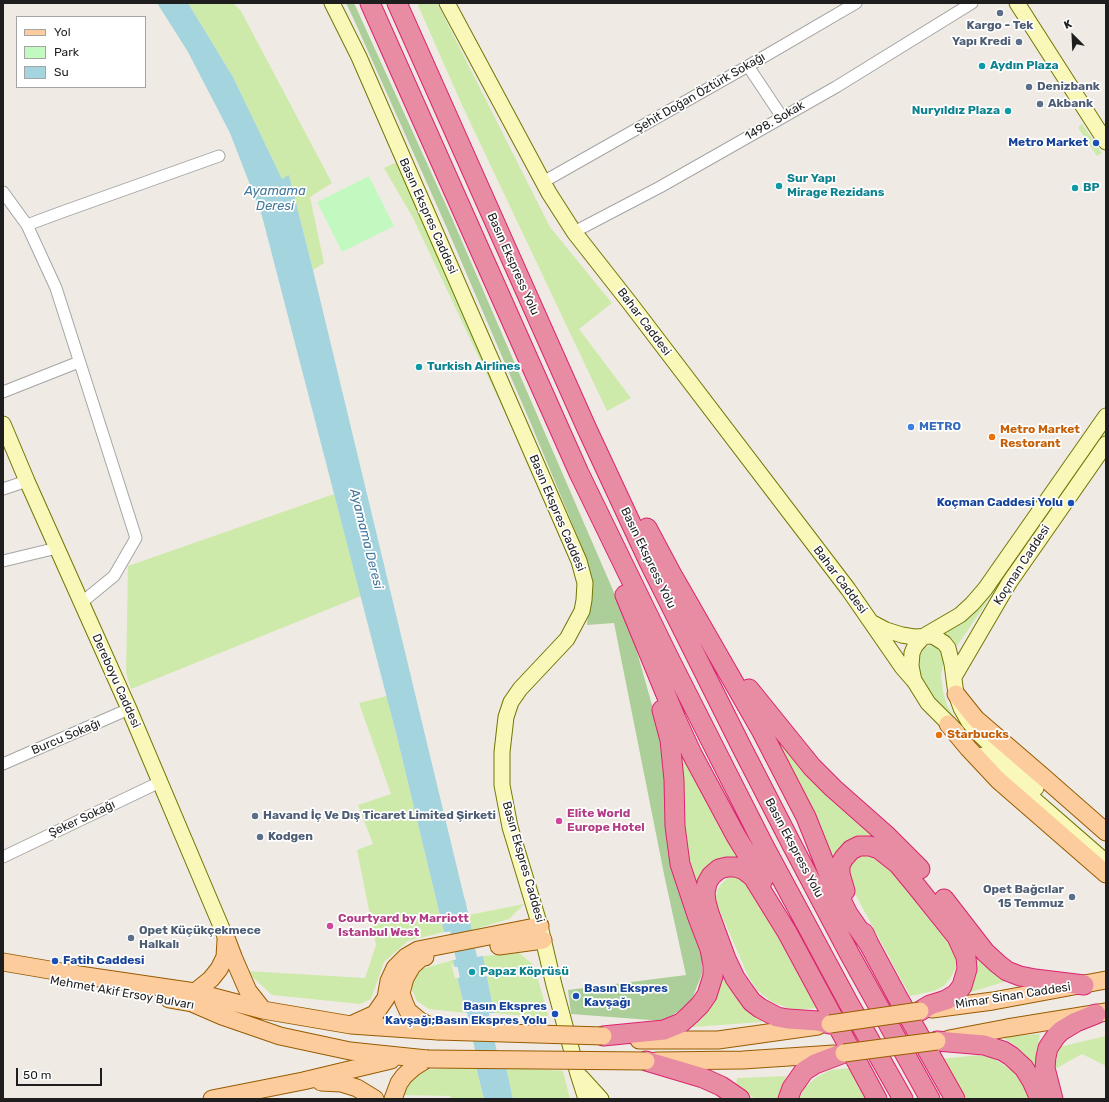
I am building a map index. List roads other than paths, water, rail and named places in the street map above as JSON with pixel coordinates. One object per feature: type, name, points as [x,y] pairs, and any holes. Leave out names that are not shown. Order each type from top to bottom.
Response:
[{"type":"highway","name":"Basın Ekspress Yolu","points":[[370,3],[579,473],[669,658],[764,846],[902,1099]]},
{"type":"highway","name":"Basın Ekspress Yolu","points":[[397,3],[587,429],[650,562],[741,746],[849,953],[930,1099]]},
{"type":"highway","points":[[587,429],[608,455],[622,478],[670,574],[708,635],[758,724],[806,817],[830,877],[848,914],[869,944]]},
{"type":"highway","points":[[579,473],[583,503],[589,519],[628,602],[673,713],[692,754],[736,836],[774,901],[787,932]]},
{"type":"highway","points":[[708,635],[764,709],[812,767],[833,788],[901,849],[927,877],[985,952],[1007,971],[1020,976],[1084,985]]},
{"type":"highway","points":[[603,1036],[664,1030],[681,1023],[690,1016],[707,995],[713,976],[713,965],[710,949],[694,909],[680,864],[675,826],[674,780],[670,740],[646,645]]},
{"type":"highway","points":[[920,1011],[956,994],[962,986],[967,969],[966,957],[963,949],[947,924],[898,864],[879,849],[870,846],[859,846],[851,850],[840,865],[840,874],[849,899],[869,944],[955,1099]]},
{"type":"highway","points":[[830,1024],[818,1021],[777,1017],[760,1008],[744,992],[735,978],[726,958],[709,913],[705,893],[711,876],[719,870],[728,867],[736,867],[744,870],[752,878],[787,932],[877,1099]]},
{"type":"highway","points":[[1053,1099],[1045,1068],[1048,1048],[1061,1031],[1076,1022],[1101,1013]]},
{"type":"highway","points":[[937,1041],[984,1045],[1003,1051],[1024,1068],[1040,1099]]},
{"type":"highway","points":[[788,1099],[792,1088],[804,1071],[815,1064],[844,1053]]},
{"type":"highway","points":[[646,1061],[703,1078],[721,1086],[740,1099]]},
{"type":"main road","name":"Basın Ekspres Caddesi","points":[[332,3],[359,56],[576,554],[585,583],[582,611],[567,638],[520,689],[511,702],[506,717],[502,752],[502,784],[510,827],[542,933],[578,1074],[586,1099]]},
{"type":"main road","name":"Bahar Caddesi","points":[[447,3],[543,182],[574,232],[838,577],[871,621],[902,667],[915,682]]},
{"type":"main road","points":[[1017,3],[1106,142]]},
{"type":"main road","name":"Koçman Caddesi","points":[[924,636],[960,615],[986,589],[1106,416]]},
{"type":"main road","name":"Dereboyu Caddesi","points":[[4,426],[56,548],[129,710],[226,938]]},
{"type":"main road","name":"Koçman Caddesi","points":[[954,676],[1009,583],[1106,444]]},
{"type":"main road","points":[[871,621],[886,630],[902,635],[914,637],[932,636],[944,643],[948,648],[956,694],[968,722],[1027,779],[1106,849]]},
{"type":"main road","points":[[924,636],[915,646],[912,653],[911,666],[915,682],[920,693],[998,780],[1106,874]]},
{"type":"main road","points":[[956,694],[976,719],[1106,832]]},
{"type":"main road","points":[[948,724],[1106,862]]},
{"type":"main road","points":[[351,1024],[375,1014],[386,998],[389,981],[395,968],[406,957],[418,950],[425,953],[542,933]]},
{"type":"main road","points":[[195,992],[211,979],[219,969],[225,957],[226,938]]},
{"type":"main road","points":[[226,938],[248,991],[263,1010]]},
{"type":"main road","points":[[425,953],[412,966],[405,978],[401,993],[408,1011],[420,1021],[438,1031]]},
{"type":"main road","name":"Mimar Sinan Caddesi","points":[[3,962],[195,992],[263,1010],[351,1024],[438,1031],[603,1036],[634,1040],[718,1040],[993,1000],[1106,980]]},
{"type":"main road","points":[[1084,985],[1106,972]]},
{"type":"main road","name":"Mehmet Akif Ersoy Bulvarı","points":[[3,974],[192,1003],[222,1016],[280,1036],[350,1051],[427,1060],[743,1060],[844,1053],[937,1041]]},
{"type":"main road","points":[[937,1041],[1101,1013]]},
{"type":"main road","name":"Mehmet Akif Ersoy Bulvarı","points":[[212,1099],[303,1081],[402,1057]]},
{"type":"main road","points":[[393,1099],[399,1083],[404,1076],[414,1067],[427,1060]]},
{"type":"main road","points":[[578,1074],[601,1099]]},
{"type":"main road","points":[[303,1081],[342,1083],[357,1088],[375,1099]]},
{"type":"street","name":"Şehit Doğan Öztürk Sokağı","points":[[543,182],[856,3]]},
{"type":"street","name":"1498. Sokak","points":[[574,232],[660,187],[836,86],[972,3]]},
{"type":"street","points":[[748,66],[782,117]]},
{"type":"street","points":[[27,226],[219,156]]},
{"type":"street","points":[[3,192],[27,226],[56,288],[136,538],[114,576],[81,603]]},
{"type":"street","points":[[3,392],[79,362]]},
{"type":"street","points":[[3,489],[27,481]]},
{"type":"street","points":[[3,561],[56,548]]},
{"type":"street","name":"Burcu Sokağı","points":[[3,764],[129,710]]},
{"type":"street","name":"Şeker Sokağı","points":[[3,857],[160,782]]},
{"type":"water","name":"Ayamama Deresi","points":[[157,3],[188,3],[233,77],[282,179],[289,175],[472,930],[444,932],[396,733],[262,216],[230,133],[188,52]]},
{"type":"water","points":[[483,956],[494,1013],[466,1013],[453,960]]},
{"type":"water","points":[[476,1067],[506,1067],[513,1099],[484,1099]]},
{"type":"waterway","name":"Ayamama Deresi","points":[[455,903],[496,1099]]},
{"type":"place","name":"Kargo - Tek","points":[[1000,13]]},
{"type":"place","name":"Yapı Kredi","points":[[1019,42]]},
{"type":"place","name":"Aydın Plaza","points":[[982,66]]},
{"type":"place","name":"Denizbank","points":[[1029,87]]},
{"type":"place","name":"Akbank","points":[[1040,104]]},
{"type":"place","name":"Nuryıldız Plaza","points":[[1008,111]]},
{"type":"place","name":"Metro Market","points":[[1096,143]]},
{"type":"place","name":"Sur Yapı Mirage Rezidans","points":[[779,186]]},
{"type":"place","name":"BP","points":[[1075,188]]},
{"type":"place","name":"Turkish Airlines","points":[[419,367]]},
{"type":"place","name":"METRO","points":[[911,427]]},
{"type":"place","name":"Metro Market Restorant","points":[[992,437]]},
{"type":"place","name":"Koçman Caddesi Yolu","points":[[1071,503]]},
{"type":"place","name":"Starbucks","points":[[939,735]]},
{"type":"place","name":"Havand İç Ve Dış Ticaret Limited Şirketi","points":[[255,816]]},
{"type":"place","name":"Elite World Europe Hotel","points":[[559,821]]},
{"type":"place","name":"Kodgen","points":[[260,837]]},
{"type":"place","name":"Opet Bağcılar 15 Temmuz","points":[[1072,897]]},
{"type":"place","name":"Courtyard by Marriott Istanbul West","points":[[330,926]]},
{"type":"place","name":"Opet Küçükçekmece Halkalı","points":[[131,938]]},
{"type":"place","name":"Fatih Caddesi","points":[[55,961]]},
{"type":"place","name":"Papaz Köprüsü","points":[[472,972]]},
{"type":"place","name":"Basın Ekspres Kavşağı","points":[[576,996]]},
{"type":"place","name":"Basın Ekspres Kavşağı;Basın Ekspres Yolu","points":[[555,1014]]}]
